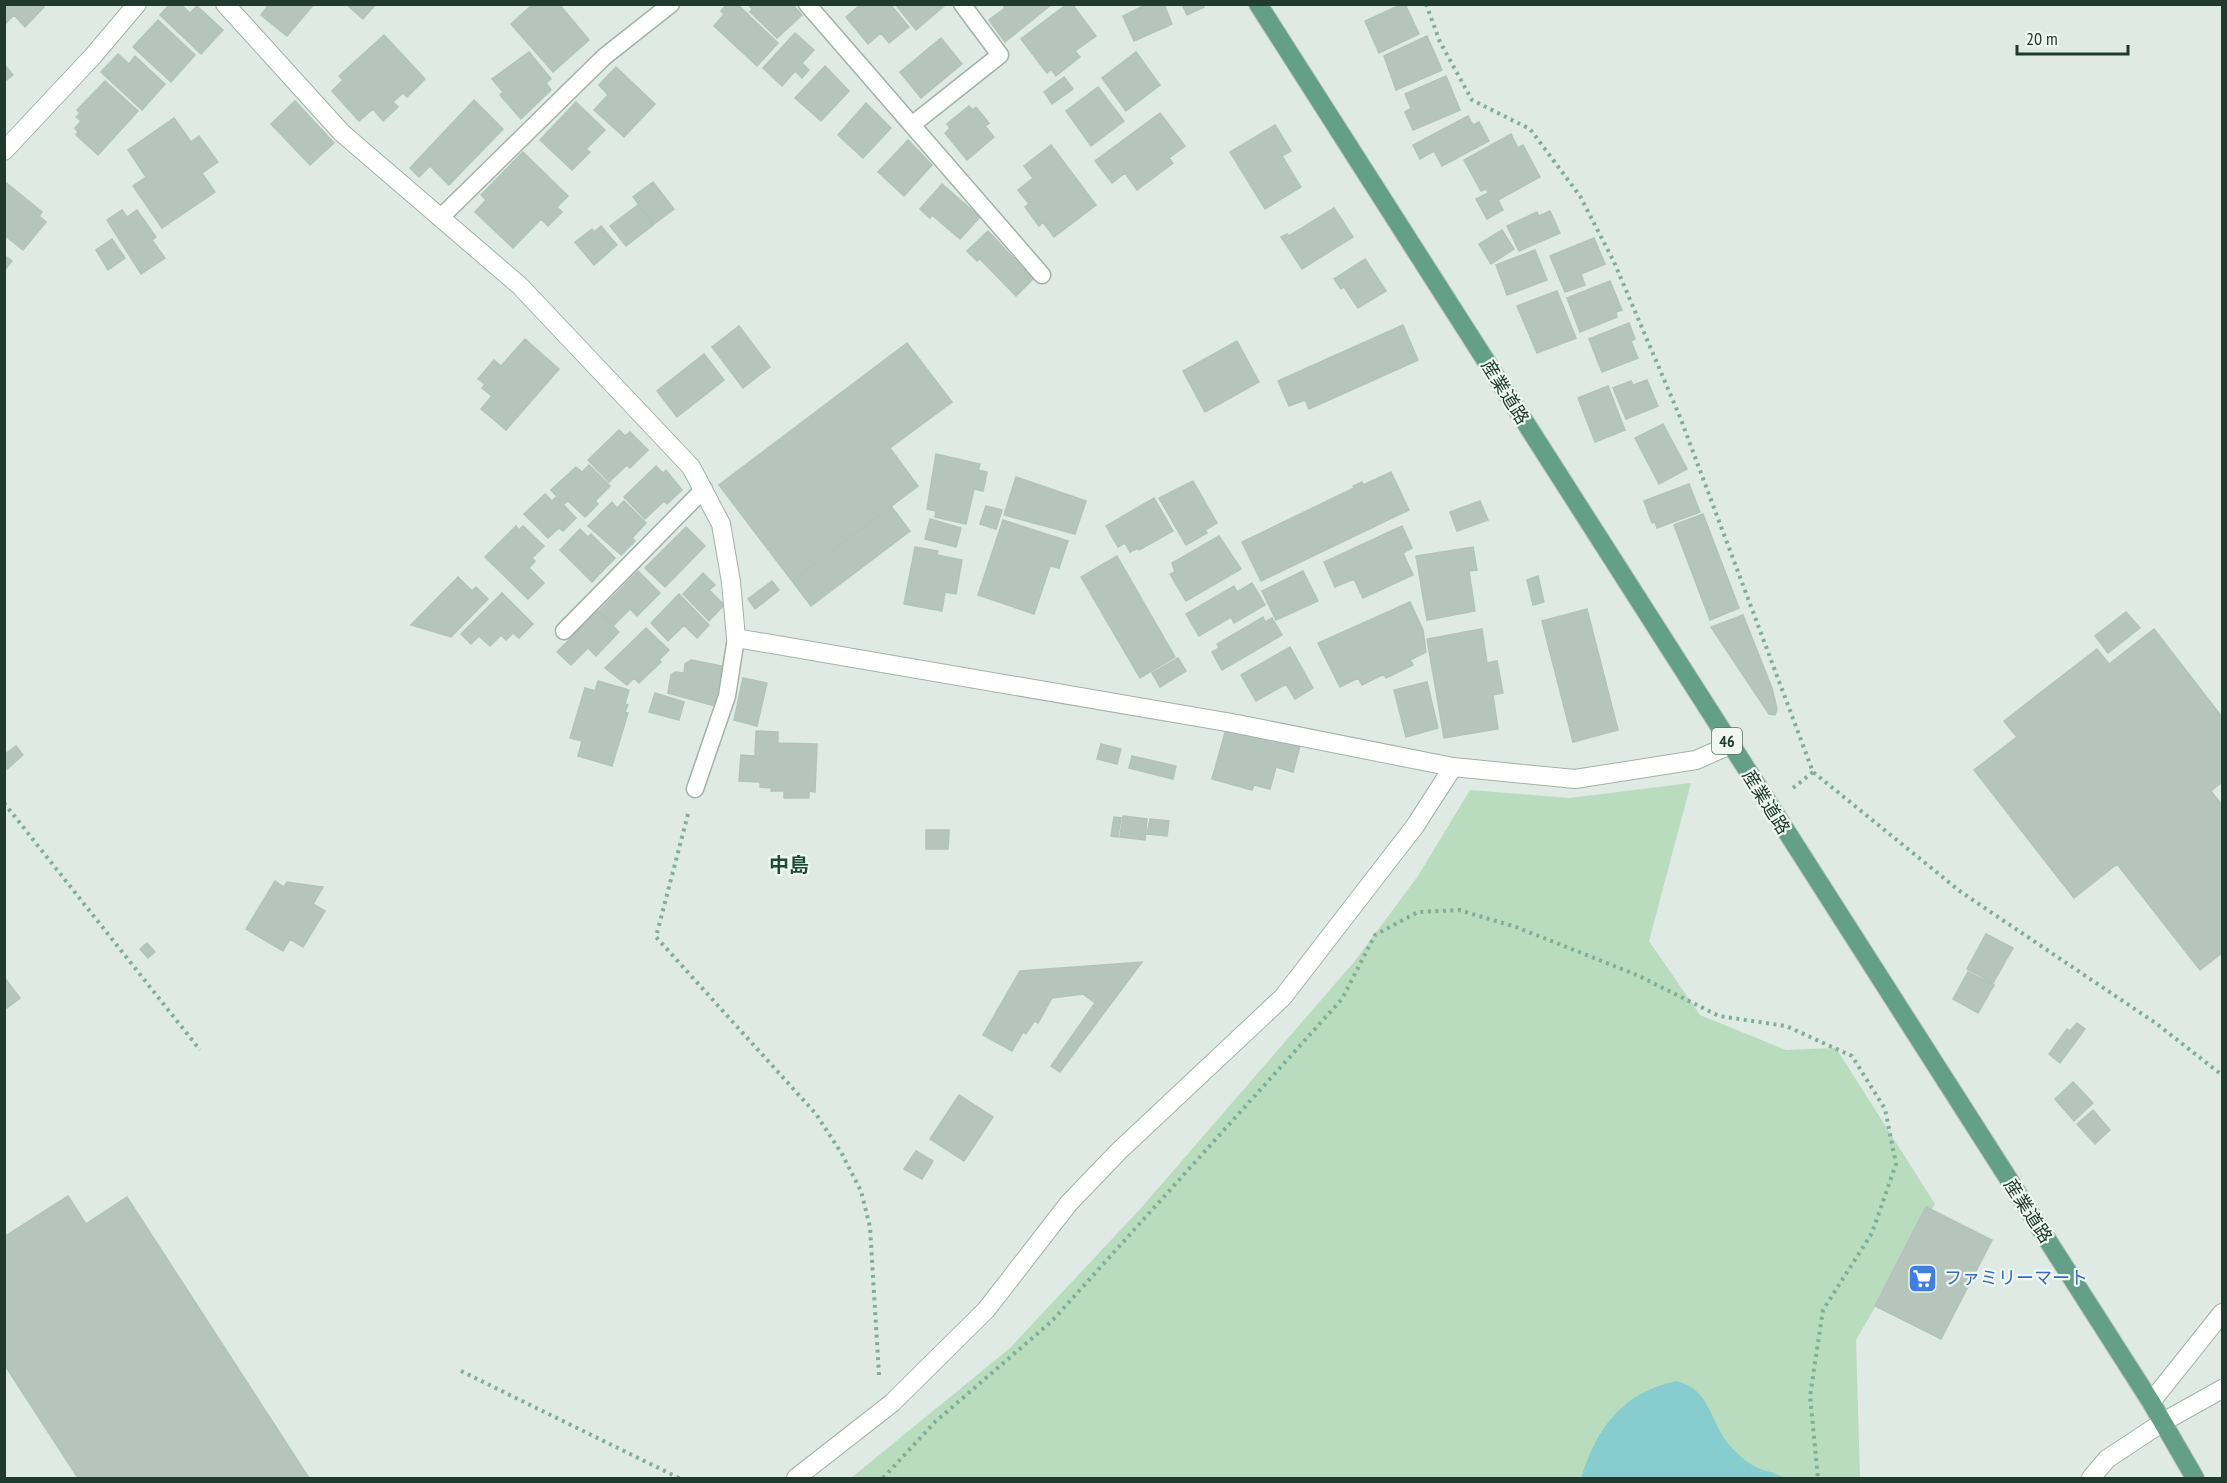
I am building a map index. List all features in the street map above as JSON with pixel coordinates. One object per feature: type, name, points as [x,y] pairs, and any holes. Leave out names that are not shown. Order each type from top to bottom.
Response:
[{"type":"main road","name":"産業道路","points":[[1258,4],[2151,1402],[2195,1479]]},
{"type":"street","points":[[4,152],[93,56],[136,4]]},
{"type":"street","points":[[225,4],[342,133],[520,286],[684,459],[704,489],[721,524],[731,582],[736,638],[1232,723],[1453,767],[1575,779],[1696,760],[1730,745]]},
{"type":"street","points":[[796,1479],[892,1402],[986,1310],[1069,1203],[1119,1151],[1282,997],[1415,826],[1453,767]]},
{"type":"street","points":[[2151,1402],[2223,1313]]},
{"type":"street","points":[[2091,1479],[2107,1460],[2163,1422],[2223,1389]]},
{"type":"lane","points":[[440,218],[604,57],[671,4]]},
{"type":"lane","points":[[807,4],[1042,275]]},
{"type":"lane","points":[[913,124],[1000,55],[962,4]]},
{"type":"lane","points":[[564,631],[704,489]]},
{"type":"lane","points":[[695,789],[727,696],[736,638]]},
{"type":"path","points":[[1426,4],[1440,42],[1472,100],[1530,129],[1580,196],[1614,262],[1680,417],[1813,772],[1961,892],[2157,1024],[2223,1075]]},
{"type":"path","points":[[695,789],[656,937],[816,1114],[842,1154],[861,1191],[870,1227],[879,1376],[892,1402]]},
{"type":"path","points":[[4,803],[200,1050]]},
{"type":"path","points":[[883,1479],[935,1422],[1052,1321],[1342,999],[1375,935],[1418,912],[1459,910],[1516,927],[1637,975],[1719,1016],[1786,1026],[1852,1056],[1885,1109],[1896,1164],[1872,1233],[1823,1310],[1810,1396],[1818,1479]]},
{"type":"path","points":[[461,1371],[679,1479]]},
{"type":"green space","points":[[1691,783],[1649,941],[1700,1015],[1786,1050],[1836,1048],[1935,1204],[1856,1340],[1860,1478],[851,1478],[1010,1348],[1141,1208],[1354,962],[1418,876],[1470,790],[1570,798]]},
{"type":"water","points":[[1677,1381],[1698,1392],[1725,1439],[1739,1455],[1754,1466],[1784,1478],[1581,1478],[1595,1443],[1615,1415],[1641,1394]]},
{"type":"building","points":[[4,4],[41,4],[44,7],[25,27],[14,15],[4,25]]},
{"type":"building","points":[[170,4],[180,4],[190,13],[197,6],[223,30],[201,54],[160,15]]},
{"type":"building","points":[[269,4],[314,4],[287,36],[261,15]]},
{"type":"building","points":[[346,4],[376,4],[363,19]]},
{"type":"building","points":[[533,4],[559,4],[589,40],[553,72],[511,24]]},
{"type":"building","points":[[727,4],[737,4],[778,43],[757,66],[714,26],[724,14],[721,11]]},
{"type":"building","points":[[748,4],[792,4],[802,15],[777,38],[750,12],[752,9]]},
{"type":"building","points":[[861,4],[890,4],[909,27],[889,43],[881,33],[868,44],[846,17]]},
{"type":"building","points":[[895,4],[943,4],[944,6],[916,30]]},
{"type":"building","points":[[1002,4],[1052,4],[1005,42],[989,20],[1005,8]]},
{"type":"building","points":[[1067,4],[1072,4],[1096,36],[1075,51],[1080,57],[1056,76],[1051,69],[1047,73],[1021,39]]},
{"type":"building","points":[[1147,4],[1164,4],[1172,24],[1134,41],[1123,16]]},
{"type":"building","points":[[1182,4],[1203,4],[1204,7],[1187,15]]},
{"type":"building","points":[[1405,4],[1419,34],[1379,53],[1365,21]]},
{"type":"building","points":[[158,20],[195,55],[171,82],[133,47]]},
{"type":"building","points":[[795,33],[814,50],[802,63],[809,70],[802,78],[795,71],[782,86],[763,68]]},
{"type":"building","points":[[384,35],[425,79],[407,97],[403,93],[393,102],[398,107],[383,121],[373,109],[359,121],[332,91],[343,80],[339,76]]},
{"type":"building","points":[[1427,36],[1442,70],[1396,90],[1384,56]]},
{"type":"building","points":[[941,38],[962,64],[921,98],[900,72]]},
{"type":"building","points":[[529,52],[551,79],[546,83],[551,90],[521,119],[500,95],[503,92],[492,79]]},
{"type":"building","points":[[1136,52],[1160,85],[1126,111],[1102,78]]},
{"type":"building","points":[[118,54],[129,64],[135,56],[165,84],[142,110],[101,72]]},
{"type":"building","points":[[4,64],[13,75],[4,82]]},
{"type":"building","points":[[825,66],[849,91],[821,121],[795,98]]},
{"type":"building","points":[[616,67],[655,104],[624,137],[594,110],[608,95],[599,85]]},
{"type":"building","points":[[1446,76],[1460,110],[1413,130],[1405,112],[1411,108],[1405,94]]},
{"type":"building","points":[[1064,77],[1073,89],[1052,104],[1044,92]]},
{"type":"building","points":[[105,81],[138,111],[98,155],[76,135],[78,132],[75,128],[81,121],[76,117],[80,113],[77,110]]},
{"type":"building","points":[[1098,87],[1124,121],[1091,146],[1066,111]]},
{"type":"building","points":[[474,100],[503,129],[449,185],[430,166],[419,177],[410,168]]},
{"type":"building","points":[[295,101],[334,143],[310,165],[271,124]]},
{"type":"building","points":[[576,102],[605,130],[586,149],[590,152],[572,170],[540,140]]},
{"type":"building","points":[[866,103],[891,128],[863,158],[838,135]]},
{"type":"building","points":[[969,106],[973,110],[976,107],[989,123],[985,126],[994,137],[967,160],[945,133],[950,128],[947,124]]},
{"type":"building","points":[[1160,113],[1185,146],[1169,158],[1173,163],[1137,190],[1125,173],[1112,183],[1095,161]]},
{"type":"building","points":[[1468,116],[1473,125],[1479,122],[1489,141],[1442,166],[1434,151],[1420,159],[1413,145]]},
{"type":"building","points":[[174,118],[191,142],[199,136],[218,162],[202,173],[215,192],[162,228],[133,186],[146,177],[128,150]]},
{"type":"building","points":[[1275,125],[1291,151],[1282,156],[1301,187],[1265,209],[1230,152]]},
{"type":"building","points":[[1511,134],[1518,148],[1523,145],[1540,177],[1498,200],[1503,210],[1487,219],[1476,199],[1488,193],[1486,189],[1481,191],[1464,160]]},
{"type":"building","points":[[908,140],[932,165],[904,196],[878,172]]},
{"type":"building","points":[[1051,145],[1096,205],[1054,237],[1043,222],[1039,226],[1025,207],[1029,204],[1018,190],[1033,178],[1024,166]]},
{"type":"building","points":[[523,152],[568,196],[557,207],[562,212],[548,226],[541,219],[513,248],[475,212],[486,200],[481,195]]},
{"type":"building","points":[[4,181],[42,212],[39,216],[46,222],[23,250],[4,235]]},
{"type":"building","points":[[653,182],[674,209],[654,224],[633,197]]},
{"type":"building","points":[[942,184],[980,217],[960,239],[932,215],[930,218],[920,209]]},
{"type":"building","points":[[638,205],[653,225],[626,246],[610,226]]},
{"type":"building","points":[[1334,208],[1353,237],[1302,269],[1281,237],[1287,234],[1289,236]]},
{"type":"building","points":[[122,210],[127,217],[137,210],[156,237],[152,240],[165,258],[141,274],[107,220]]},
{"type":"building","points":[[1550,211],[1560,233],[1519,251],[1507,226],[1537,212],[1539,216]]},
{"type":"building","points":[[601,226],[617,245],[594,265],[575,242],[592,229],[594,232]]},
{"type":"building","points":[[1502,230],[1514,249],[1491,264],[1479,244]]},
{"type":"building","points":[[988,231],[1033,279],[1016,296],[979,258],[977,261],[967,251]]},
{"type":"building","points":[[1594,238],[1605,264],[1581,274],[1585,285],[1565,292],[1550,256]]},
{"type":"building","points":[[112,239],[125,258],[108,270],[96,250]]},
{"type":"building","points":[[1535,250],[1547,280],[1507,295],[1496,265]]},
{"type":"building","points":[[4,255],[12,261],[4,271]]},
{"type":"building","points":[[1365,259],[1386,291],[1358,308],[1344,287],[1341,289],[1334,279]]},
{"type":"building","points":[[1610,281],[1622,310],[1616,312],[1617,317],[1580,332],[1567,298]]},
{"type":"building","points":[[1557,291],[1576,338],[1537,353],[1517,306]]},
{"type":"building","points":[[1629,323],[1635,339],[1631,341],[1638,358],[1602,372],[1589,339]]},
{"type":"building","points":[[1403,325],[1418,360],[1309,409],[1305,400],[1289,406],[1278,381]]},
{"type":"building","points":[[739,326],[770,367],[743,388],[712,347]]},
{"type":"building","points":[[525,339],[559,369],[506,430],[481,409],[492,396],[482,388],[485,384],[478,379],[494,360],[501,366]]},
{"type":"building","points":[[1237,341],[1259,382],[1205,412],[1183,371]]},
{"type":"building","points":[[907,343],[952,402],[890,448],[918,486],[792,581],[719,485]]},
{"type":"building","points":[[704,354],[724,380],[677,417],[657,391]]},
{"type":"building","points":[[1647,380],[1658,406],[1626,419],[1613,388],[1631,381],[1633,385]]},
{"type":"building","points":[[1608,386],[1625,430],[1595,442],[1578,398]]},
{"type":"building","points":[[1663,424],[1687,469],[1659,484],[1635,438]]},
{"type":"building","points":[[619,430],[625,436],[630,432],[648,450],[630,468],[627,465],[609,482],[588,460]]},
{"type":"building","points":[[936,454],[980,464],[978,470],[987,472],[983,491],[974,489],[966,524],[935,517],[936,511],[927,509]]},
{"type":"building","points":[[589,465],[610,486],[595,501],[598,504],[585,517],[568,501],[564,504],[551,490],[576,467],[582,472]]},
{"type":"building","points":[[656,466],[663,473],[666,470],[682,490],[667,504],[664,501],[645,519],[624,497]]},
{"type":"building","points":[[1391,472],[1409,510],[1261,581],[1242,542],[1354,488],[1353,486],[1362,482],[1363,485]]},
{"type":"building","points":[[1016,477],[1086,501],[1075,534],[1004,515]]},
{"type":"building","points":[[1193,481],[1217,523],[1205,530],[1207,533],[1186,545],[1159,498]]},
{"type":"building","points":[[1689,484],[1700,512],[1657,528],[1655,522],[1652,523],[1644,501]]},
{"type":"building","points":[[545,494],[552,501],[556,497],[576,518],[563,531],[559,528],[548,538],[524,514]]},
{"type":"building","points":[[1154,498],[1173,531],[1139,550],[1138,548],[1130,552],[1125,543],[1118,547],[1106,526]]},
{"type":"building","points":[[624,501],[646,523],[632,538],[635,541],[621,555],[588,526],[612,502],[617,508]]},
{"type":"building","points":[[1480,501],[1488,520],[1457,531],[1450,512]]},
{"type":"building","points":[[891,506],[910,531],[811,606],[792,581]]},
{"type":"building","points":[[986,506],[1002,510],[996,529],[980,524]]},
{"type":"building","points":[[1703,514],[1739,608],[1710,620],[1674,525]]},
{"type":"building","points":[[930,519],[961,528],[956,547],[925,539]]},
{"type":"building","points":[[1003,520],[1068,541],[1059,568],[1050,566],[1034,614],[978,595]]},
{"type":"building","points":[[516,526],[519,530],[523,526],[544,546],[532,558],[535,561],[529,568],[544,583],[528,599],[485,557]]},
{"type":"building","points":[[1402,526],[1412,548],[1403,553],[1413,575],[1363,598],[1354,579],[1335,587],[1324,562]]},
{"type":"building","points":[[686,527],[705,546],[665,587],[645,568]]},
{"type":"building","points":[[580,529],[588,537],[591,534],[615,558],[592,582],[560,550]]},
{"type":"building","points":[[1219,536],[1241,569],[1186,601],[1170,574],[1175,572],[1172,563]]},
{"type":"building","points":[[915,547],[938,551],[937,555],[962,560],[956,594],[945,592],[942,611],[904,604]]},
{"type":"building","points":[[1473,547],[1477,570],[1469,571],[1475,611],[1427,620],[1416,556]]},
{"type":"building","points":[[1117,556],[1175,657],[1140,678],[1081,577]]},
{"type":"building","points":[[638,571],[660,593],[637,616],[630,609],[614,625],[599,611]]},
{"type":"building","points":[[1303,571],[1318,601],[1276,620],[1262,591]]},
{"type":"building","points":[[703,573],[715,585],[709,590],[724,605],[709,621],[683,594]]},
{"type":"building","points":[[1538,576],[1544,602],[1533,605],[1527,580]]},
{"type":"building","points":[[458,577],[472,591],[476,587],[488,599],[451,637],[411,625]]},
{"type":"building","points":[[772,581],[779,590],[755,609],[748,599]]},
{"type":"building","points":[[1252,583],[1265,605],[1234,623],[1231,617],[1199,636],[1186,614],[1234,586],[1237,592]]},
{"type":"building","points":[[502,593],[533,624],[519,638],[513,633],[506,640],[501,635],[490,646],[479,636],[471,644],[461,634]]},
{"type":"building","points":[[679,594],[709,625],[697,638],[684,625],[668,641],[651,623]]},
{"type":"building","points":[[1410,602],[1423,630],[1426,652],[1410,660],[1413,665],[1386,678],[1384,674],[1362,685],[1358,678],[1340,687],[1318,643]]},
{"type":"building","points":[[1587,609],[1618,730],[1573,742],[1542,621]]},
{"type":"building","points":[[598,611],[619,632],[596,656],[588,648],[571,665],[557,652]]},
{"type":"building","points":[[2126,612],[2140,628],[2108,653],[2095,636]]},
{"type":"building","points":[[1743,615],[1772,688],[1777,709],[1775,715],[1769,714],[1711,627]]},
{"type":"building","points":[[1263,617],[1265,622],[1272,618],[1282,635],[1222,670],[1212,652],[1219,648],[1217,644]]},
{"type":"building","points":[[646,628],[669,650],[659,660],[661,662],[639,683],[634,678],[627,685],[605,668]]},
{"type":"building","points":[[1482,629],[1487,663],[1497,661],[1503,693],[1493,695],[1498,729],[1444,738],[1427,639]]},
{"type":"building","points":[[2154,629],[2222,717],[2222,782],[2211,791],[2222,805],[2222,953],[2200,970],[2117,864],[2074,898],[1974,770],[2017,737],[2004,721],[2097,649],[2109,664]]},
{"type":"building","points":[[1290,647],[1313,688],[1295,699],[1286,684],[1256,701],[1241,675]]},
{"type":"building","points":[[1178,658],[1186,671],[1160,687],[1152,673]]},
{"type":"building","points":[[691,660],[722,666],[715,706],[668,693],[671,675],[675,672],[684,673],[685,664]]},
{"type":"building","points":[[743,678],[767,683],[757,726],[734,720]]},
{"type":"building","points":[[598,681],[629,690],[625,704],[628,705],[625,712],[628,713],[612,766],[578,756],[582,741],[570,738],[585,688],[595,691]]},
{"type":"building","points":[[1427,682],[1438,728],[1406,737],[1394,690]]},
{"type":"building","points":[[655,693],[684,702],[679,720],[649,712]]},
{"type":"building","points":[[1226,729],[1300,746],[1293,772],[1276,767],[1270,789],[1254,785],[1252,790],[1212,779]]},
{"type":"building","points":[[756,731],[778,732],[778,743],[817,744],[815,792],[809,791],[809,798],[784,798],[784,791],[771,791],[772,788],[760,787],[760,782],[739,781],[741,755],[755,756]]},
{"type":"building","points":[[1101,744],[1121,749],[1117,764],[1097,759]]},
{"type":"building","points":[[16,746],[23,755],[7,769],[4,755]]},
{"type":"building","points":[[1132,756],[1176,766],[1173,779],[1129,768]]},
{"type":"building","points":[[1123,816],[1147,819],[1145,840],[1120,837]]},
{"type":"building","points":[[1114,817],[1121,818],[1118,837],[1111,836]]},
{"type":"building","points":[[1150,819],[1169,821],[1167,836],[1147,834]]},
{"type":"building","points":[[926,830],[949,830],[948,849],[926,849]]},
{"type":"building","points":[[275,881],[284,887],[287,882],[323,887],[313,904],[325,911],[303,947],[290,939],[283,951],[246,929]]},
{"type":"building","points":[[1986,934],[2013,948],[1993,983],[1967,969]]},
{"type":"building","points":[[147,943],[155,952],[148,958],[140,949]]},
{"type":"building","points":[[1142,962],[1060,1072],[1051,1066],[1095,1003],[1083,994],[1052,998],[1038,1023],[1034,1021],[1026,1034],[1023,1032],[1012,1051],[983,1035],[1020,971]]},
{"type":"building","points":[[1968,972],[1994,985],[1978,1013],[1953,999]]},
{"type":"building","points":[[4,977],[20,998],[4,1010]]},
{"type":"building","points":[[2077,1023],[2085,1029],[2060,1063],[2049,1054],[2067,1029],[2070,1031]]},
{"type":"building","points":[[2073,1082],[2093,1103],[2074,1121],[2055,1099]]},
{"type":"building","points":[[959,1095],[993,1117],[964,1161],[930,1139]]},
{"type":"building","points":[[2093,1110],[2110,1130],[2095,1144],[2077,1124]]},
{"type":"building","points":[[916,1151],[933,1161],[922,1179],[904,1169]]},
{"type":"building","points":[[68,1196],[86,1224],[127,1197],[309,1478],[78,1478],[4,1364],[4,1237]]},
{"type":"building","points":[[1926,1207],[1992,1240],[1941,1339],[1875,1306]]},
{"type":"place","name":"ファミリーマート","points":[[1923,1278]]},
{"type":"district","name":"中島","points":[[789,865]]}]
